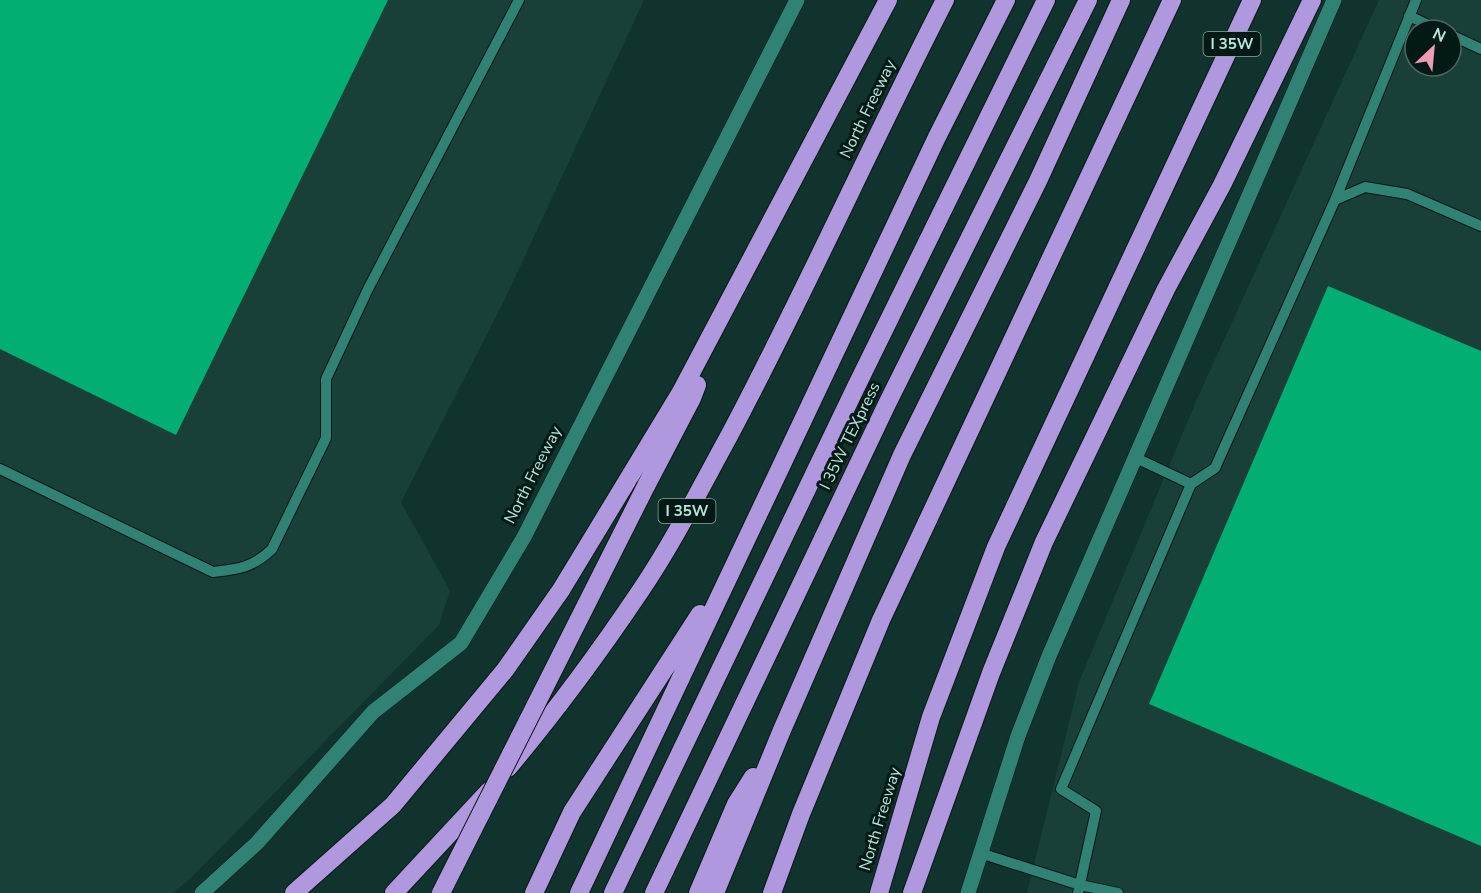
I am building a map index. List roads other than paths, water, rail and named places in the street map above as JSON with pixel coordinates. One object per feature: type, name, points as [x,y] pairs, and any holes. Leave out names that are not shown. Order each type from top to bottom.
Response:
[{"type":"highway","points":[[441,893],[687,395],[720,321],[888,0]]},
{"type":"highway","name":"North Freeway","points":[[394,893],[479,802],[552,716],[642,588],[705,481],[763,371],[904,79],[945,0]]},
{"type":"highway","points":[[579,893],[937,137],[1006,0]]},
{"type":"highway","name":"I 35W TEXpress","points":[[613,893],[855,389],[1046,0]]},
{"type":"highway","name":"I 35W TEXpress","points":[[654,893],[887,404],[1088,0]]},
{"type":"highway","points":[[715,893],[782,730],[902,455],[1038,181],[1121,0]]},
{"type":"highway","points":[[772,893],[801,814],[881,620],[1172,0]]},
{"type":"highway","name":"North Freeway","points":[[879,893],[931,717],[996,547],[1252,0]]},
{"type":"highway","points":[[912,893],[991,673],[1044,542],[1166,289],[1222,185],[1312,0]]},
{"type":"highway","points":[[294,893],[393,805],[504,670],[561,590],[687,395]]},
{"type":"highway","points":[[534,893],[572,812],[739,555]]},
{"type":"highway","points":[[698,893],[736,804],[782,730]]},
{"type":"main road","name":"North Freeway","points":[[202,893],[257,843],[373,712],[461,644],[529,526],[797,0]]},
{"type":"main road","points":[[968,893],[1018,736],[1049,656],[1334,0]]},
{"type":"lane","points":[[0,469],[213,572],[235,570],[258,562],[272,549],[326,438],[326,379],[335,359],[368,289],[519,0]]},
{"type":"lane","points":[[1079,889],[1096,811],[1061,789],[1191,484],[1215,468],[1335,200],[1416,0]]},
{"type":"lane","points":[[1409,16],[1413,18]]},
{"type":"lane","points":[[1463,41],[1481,49]]},
{"type":"lane","points":[[1335,200],[1365,187],[1407,194],[1481,226]]},
{"type":"lane","points":[[1136,458],[1191,484]]},
{"type":"lane","points":[[980,853],[1079,889],[1118,893]]}]
